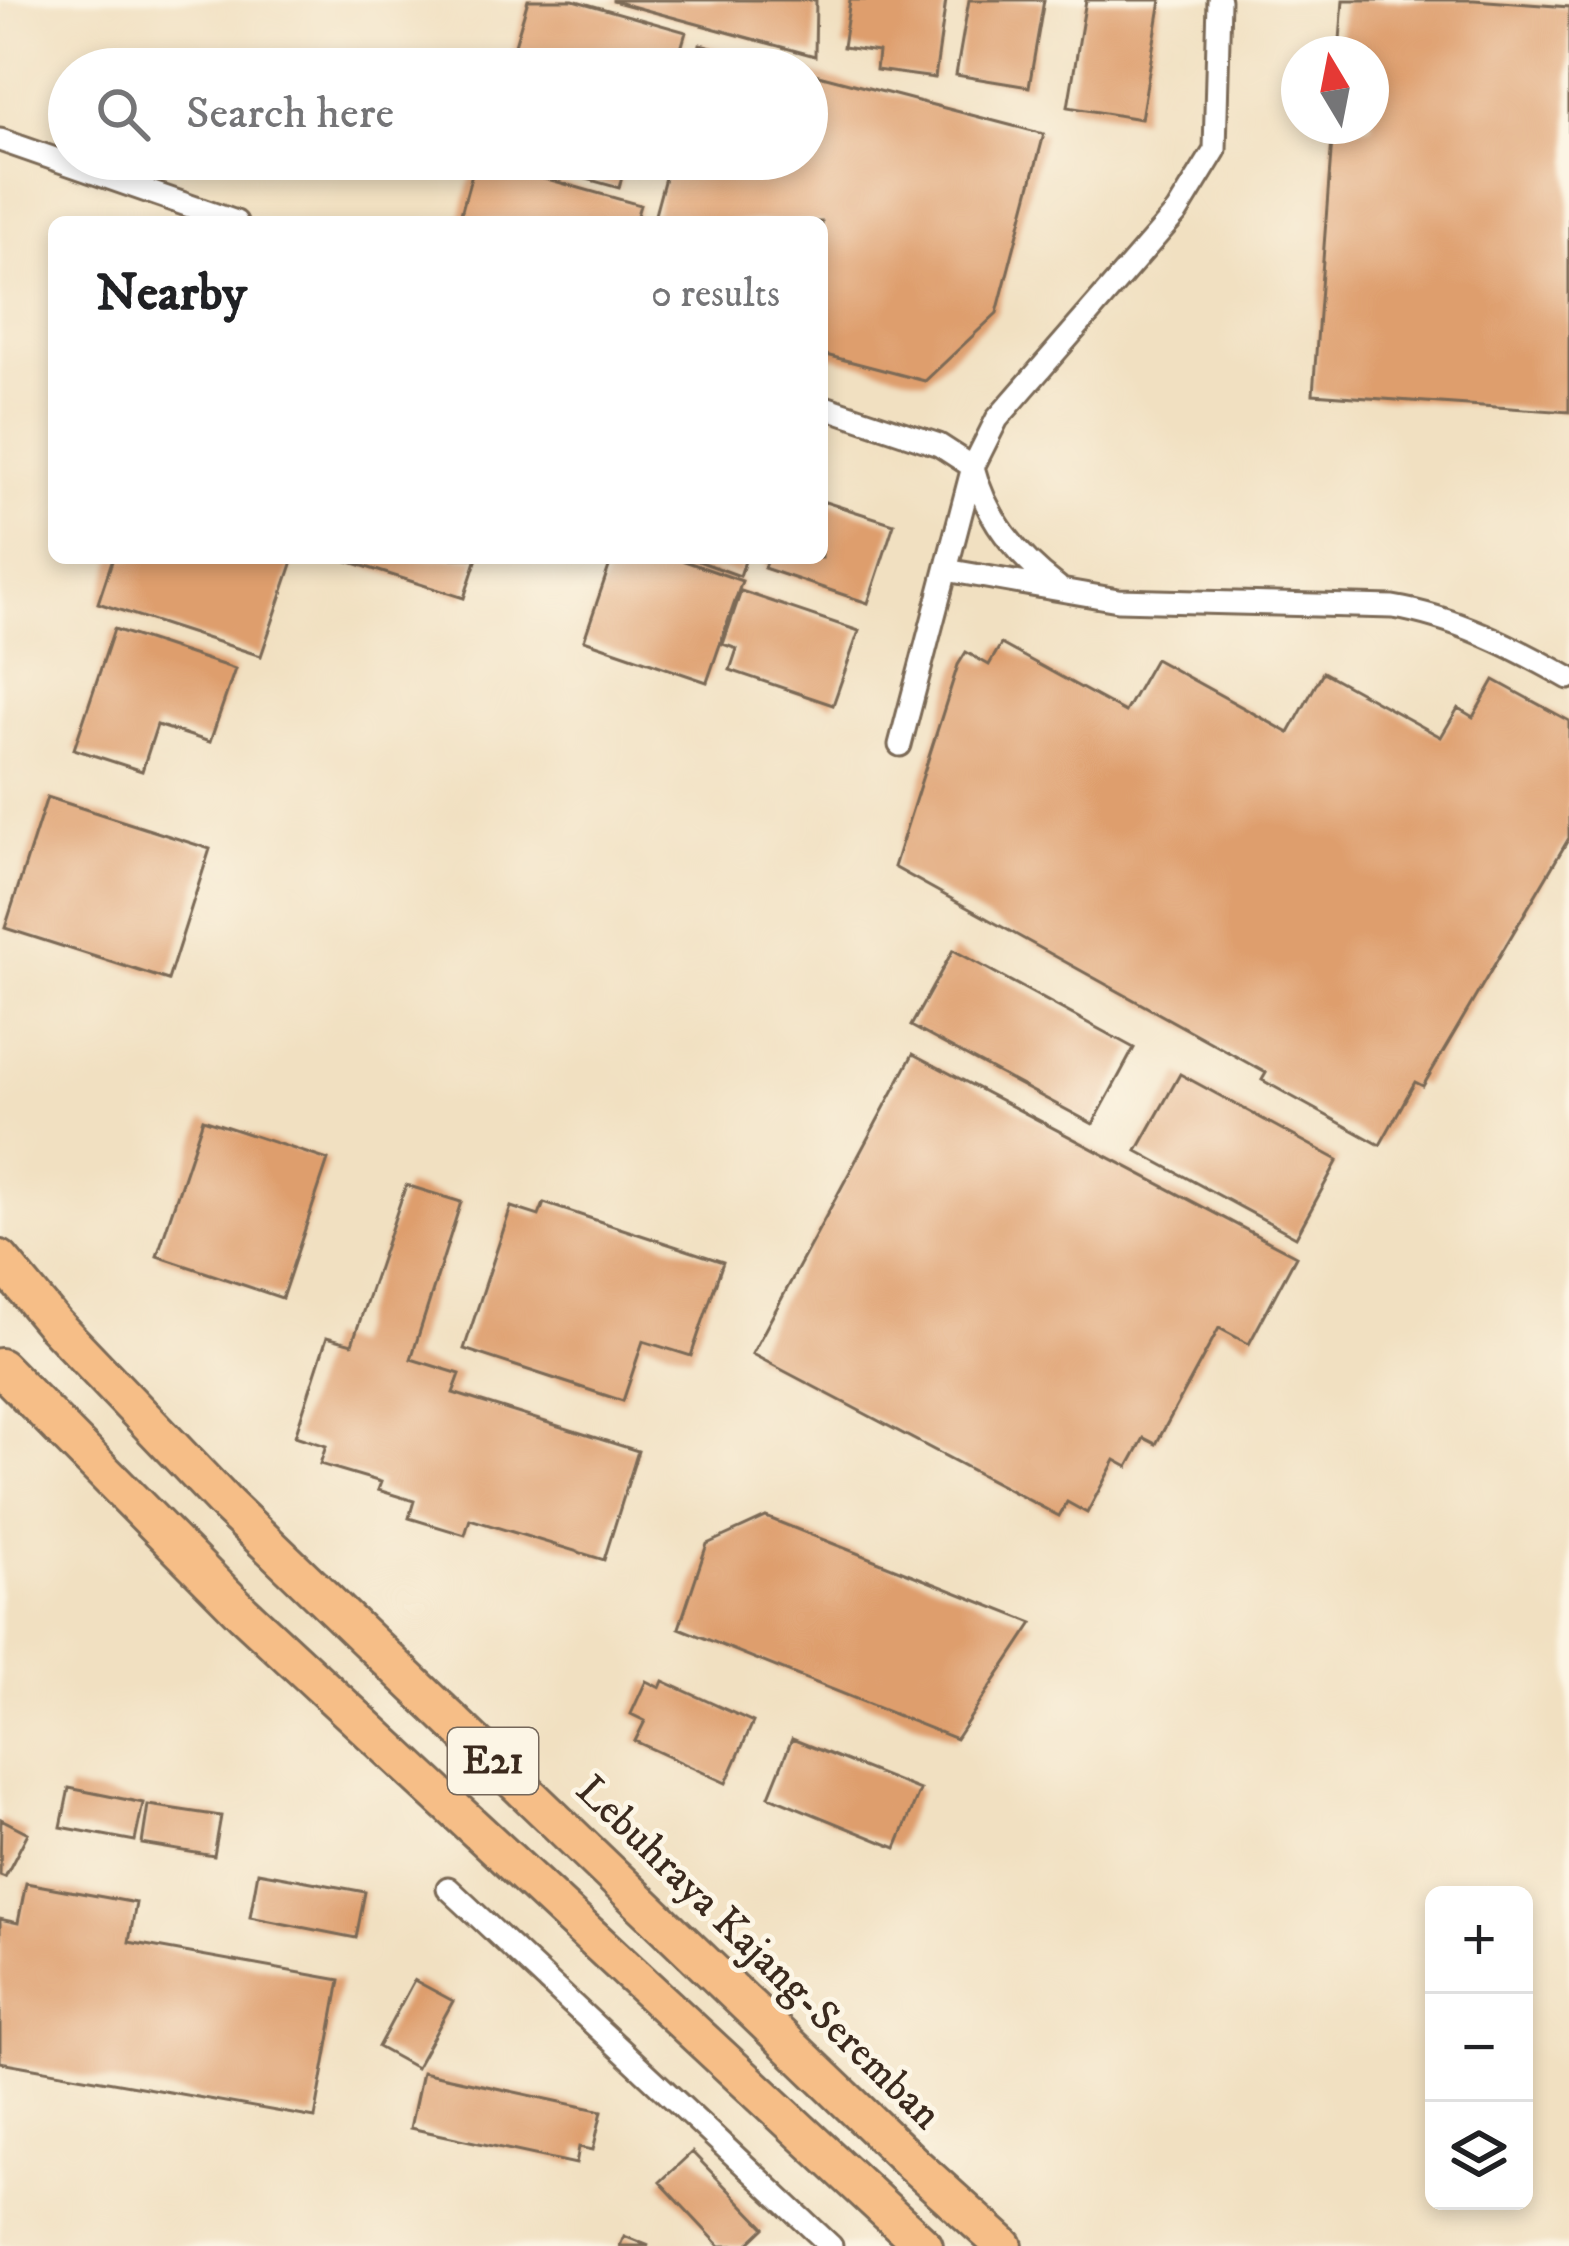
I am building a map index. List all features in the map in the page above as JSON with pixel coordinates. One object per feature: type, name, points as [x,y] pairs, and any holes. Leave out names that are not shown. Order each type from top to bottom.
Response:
[{"type":"highway","name":"Lebuhraya Kajang-Seremban","points":[[0,1259],[55,1325],[227,1505],[1004,2246]]},
{"type":"highway","name":"E21","points":[[0,1367],[244,1613],[923,2246]]},
{"type":"street","points":[[900,745],[973,466],[997,419],[1177,212],[1215,150],[1219,0]]},
{"type":"street","points":[[0,140],[48,157]]},
{"type":"street","points":[[115,180],[219,216]]},
{"type":"street","points":[[828,408],[939,445],[973,466],[982,500],[1003,533],[1031,567],[1064,591]]},
{"type":"street","points":[[946,569],[1118,600],[1393,607],[1426,612],[1509,645],[1569,678]]},
{"type":"street","points":[[448,1888],[831,2246]]},
{"type":"building","points":[[528,0],[573,0],[686,32],[681,48],[514,48]]},
{"type":"building","points":[[816,0],[815,48],[786,48],[613,1]]},
{"type":"building","points":[[850,0],[946,0],[935,78],[876,70],[878,52],[843,47]]},
{"type":"building","points":[[969,0],[1044,0],[1029,87],[956,75]]},
{"type":"building","points":[[1086,0],[1161,0],[1141,119],[1068,107]]},
{"type":"building","points":[[1343,0],[1474,0],[1569,7],[1569,412],[1313,394],[1332,144],[1389,144],[1389,36],[1340,36]]},
{"type":"building","points":[[828,77],[1044,134],[997,313],[925,381],[828,356],[828,216],[655,216],[664,180],[828,180]]},
{"type":"building","points":[[470,180],[551,180],[640,205],[637,216],[460,216]]},
{"type":"building","points":[[590,180],[621,180],[619,188]]},
{"type":"building","points":[[828,503],[894,524],[868,603],[764,568],[765,564],[828,564]]},
{"type":"building","points":[[111,564],[292,564],[261,656],[98,603]]},
{"type":"building","points":[[357,564],[475,564],[464,598]]},
{"type":"building","points":[[610,564],[693,564],[742,581],[707,682],[584,640]]},
{"type":"building","points":[[707,564],[744,564],[740,576]]},
{"type":"building","points":[[741,591],[859,631],[833,705],[730,670],[737,649],[723,644]]},
{"type":"building","points":[[114,629],[235,669],[210,742],[157,725],[142,771],[74,749]]},
{"type":"building","points":[[1001,644],[1125,712],[1155,659],[1289,733],[1323,672],[1441,737],[1458,708],[1473,717],[1494,680],[1569,721],[1569,838],[1423,1086],[1415,1082],[1380,1145],[1262,1080],[1266,1073],[894,867],[958,665],[966,652],[989,665]]},
{"type":"building","points":[[47,797],[210,849],[168,980],[5,928]]},
{"type":"building","points":[[953,950],[1134,1048],[1093,1124],[911,1026]]},
{"type":"building","points":[[913,1054],[1296,1256],[1249,1344],[1219,1328],[1156,1444],[1144,1438],[1128,1467],[1115,1460],[1087,1513],[1067,1502],[1059,1516],[752,1354]]},
{"type":"building","points":[[1180,1074],[1338,1160],[1296,1237],[1137,1151]]},
{"type":"building","points":[[203,1119],[328,1160],[282,1298],[157,1256]]},
{"type":"building","points":[[406,1185],[461,1202],[411,1359],[460,1374],[453,1393],[638,1451],[604,1560],[470,1519],[465,1535],[409,1518],[414,1501],[378,1490],[381,1482],[320,1464],[326,1446],[295,1436],[327,1337],[352,1344]]},
{"type":"building","points":[[544,1203],[723,1262],[691,1356],[643,1341],[623,1401],[464,1349],[511,1207],[539,1216]]},
{"type":"building","points":[[766,1517],[1033,1623],[956,1739],[679,1628],[707,1544]]},
{"type":"building","points":[[646,1681],[660,1688],[663,1681],[753,1722],[726,1783],[635,1741],[645,1721],[631,1714]]},
{"type":"building","points":[[792,1739],[920,1790],[896,1848],[769,1796]]},
{"type":"building","points":[[69,1788],[143,1803],[135,1841],[61,1827]]},
{"type":"building","points":[[148,1805],[221,1816],[214,1856],[142,1844]]},
{"type":"building","points":[[1,1819],[28,1833],[5,1877],[0,1875]]},
{"type":"building","points":[[258,1872],[365,1892],[356,1938],[250,1917]]},
{"type":"building","points":[[26,1883],[136,1903],[129,1942],[340,1980],[315,2118],[0,2062],[0,1919],[18,1923]]},
{"type":"building","points":[[414,1980],[453,2001],[416,2068],[378,2047]]},
{"type":"building","points":[[422,2072],[602,2111],[593,2150],[579,2147],[576,2164],[410,2128]]},
{"type":"building","points":[[692,2152],[765,2228],[746,2246],[720,2246],[660,2182]]},
{"type":"building","points":[[624,2236],[649,2246],[620,2246]]}]
